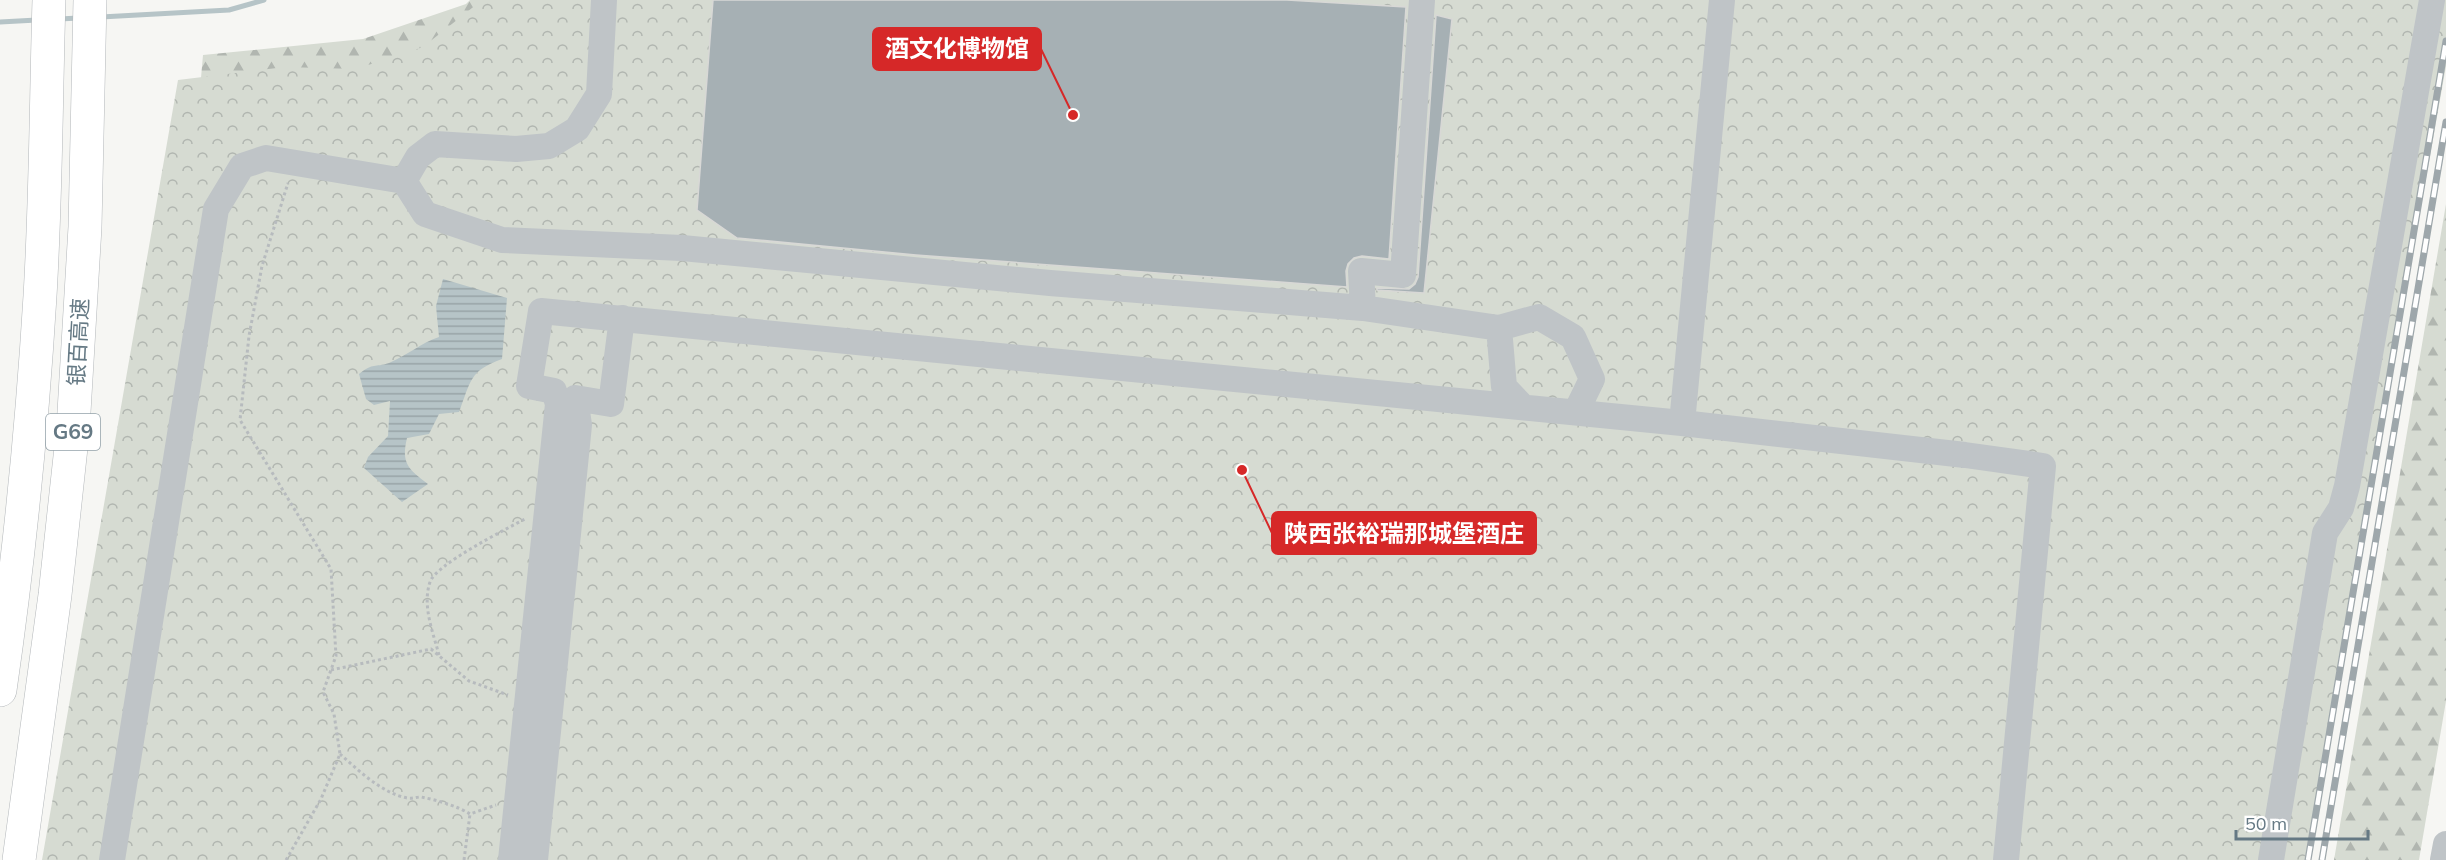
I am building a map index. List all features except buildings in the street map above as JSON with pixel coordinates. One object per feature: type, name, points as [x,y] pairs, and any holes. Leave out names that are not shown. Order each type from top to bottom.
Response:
[{"type":"highway","name":"银百高速","points":[[0,690],[14,591],[32,407],[40,294],[49,0]]},
{"type":"highway","name":"银百高速","points":[[19,860],[55,595],[73,429],[85,227],[90,0]]},
{"type":"street","points":[[404,181],[418,157],[435,144],[516,149],[549,146],[577,129],[599,94],[604,0]]},
{"type":"street","points":[[1363,308],[1361,271],[1403,275],[1422,0]]},
{"type":"street","points":[[1682,423],[1722,0]]},
{"type":"street","points":[[2271,860],[2325,532],[2342,508],[2347,486],[2432,0]]},
{"type":"street","points":[[112,860],[216,209],[242,166],[266,158],[404,181],[425,214],[502,240],[682,248],[1050,283],[1363,308],[1499,328],[1539,317],[1573,337],[1592,379],[1576,412]]},
{"type":"street","points":[[511,860],[558,404],[554,391],[529,386],[542,310],[1682,423],[2043,466],[2007,860]]},
{"type":"street","points":[[535,860],[579,425],[575,398],[611,404],[622,318]]},
{"type":"street","points":[[1499,328],[1504,387],[1523,407]]},
{"type":"street","points":[[2443,860],[2446,844]]},
{"type":"path","points":[[286,860],[321,799],[340,754],[334,714],[323,692],[336,657],[331,569],[240,420],[249,336],[262,266],[293,163]]},
{"type":"path","points":[[439,655],[427,604],[430,581],[442,566],[547,507]]},
{"type":"path","points":[[331,670],[431,649],[469,681],[527,700]]},
{"type":"path","points":[[340,754],[360,772],[393,794],[411,799],[418,796],[462,809],[470,814]]},
{"type":"path","points":[[470,814],[517,798]]},
{"type":"path","points":[[464,860],[470,814]]},
{"type":"green space","points":[[470,0],[585,0],[191,192],[203,55],[363,39],[466,4]]},
{"type":"green space","points":[[482,0],[2446,0],[2446,66],[2305,860],[42,860],[178,80],[285,67],[356,69],[423,47]]},
{"type":"green space","points":[[2446,204],[2446,701],[2419,860],[2334,860]]},
{"type":"shaded area","points":[[443,279],[507,298],[502,359],[491,363],[477,373],[469,385],[459,412],[439,414],[429,434],[407,438],[405,454],[408,465],[428,484],[402,502],[364,468],[368,457],[388,436],[390,401],[374,405],[366,399],[359,374],[371,367],[389,363],[439,337],[436,306]]},
{"type":"waterway","points":[[101,17],[229,10],[264,0]]},
{"type":"waterway","points":[[59,19],[79,18]]},
{"type":"waterway","points":[[0,22],[37,20]]},
{"type":"railway","points":[[2308,860],[2446,41]]},
{"type":"railway","points":[[2322,860],[2446,122]]},
{"type":"place","name":"酒文化博物馆","points":[[1073,115]]},
{"type":"place","name":"陕西张裕瑞那城堡酒庄","points":[[1242,470]]}]
